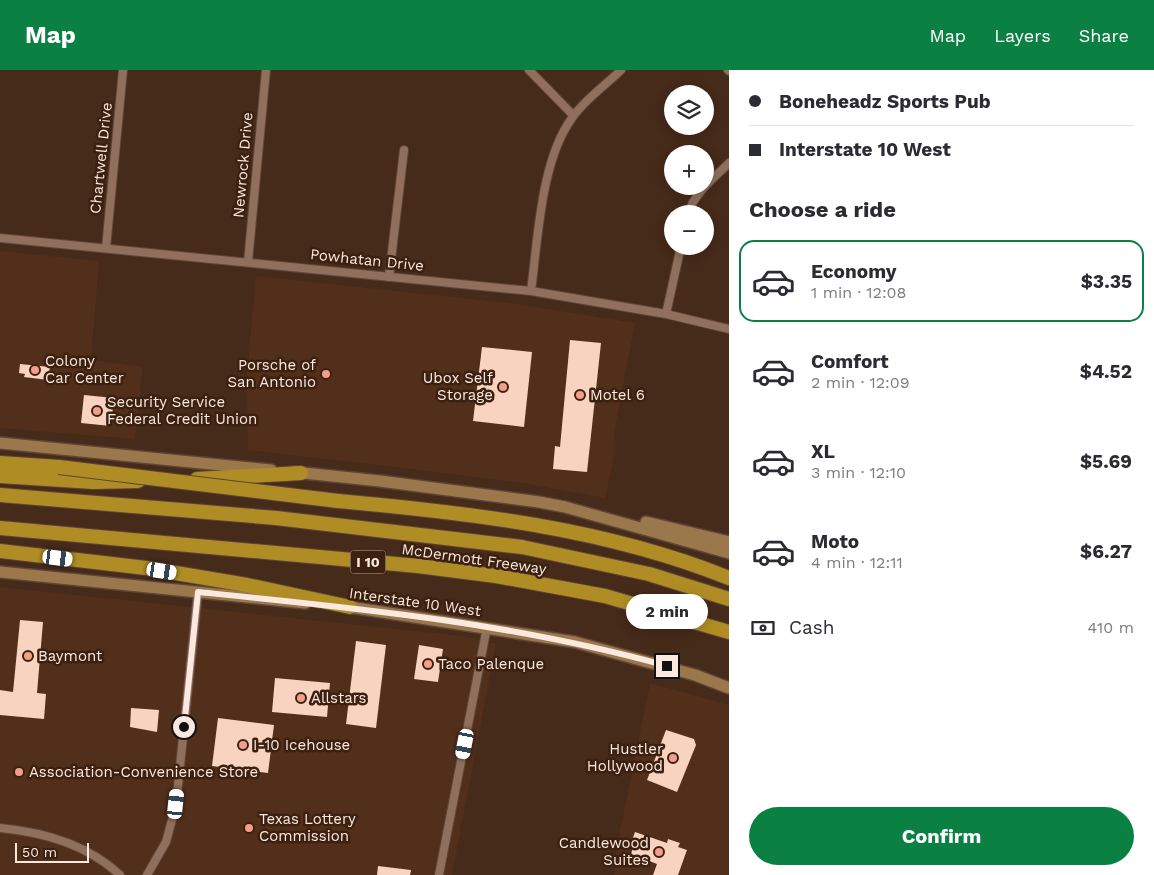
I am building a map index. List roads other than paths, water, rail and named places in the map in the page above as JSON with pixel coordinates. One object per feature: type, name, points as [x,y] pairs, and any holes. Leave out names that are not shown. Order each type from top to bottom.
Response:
[{"type":"highway","points":[[0,463],[58,466],[338,501],[451,512],[524,523],[652,552],[729,578]]},
{"type":"highway","points":[[0,476],[93,482],[241,478],[301,473]]},
{"type":"highway","name":"McDermott Freeway","points":[[0,495],[276,518],[522,546],[649,574],[729,599]]},
{"type":"highway","name":"McDermott Freeway","points":[[0,528],[418,566],[496,576],[605,596],[729,632]]},
{"type":"highway","points":[[0,550],[146,568],[247,585],[350,607]]},
{"type":"main road","points":[[0,443],[380,481],[614,514],[729,542]]},
{"type":"main road","points":[[565,507],[729,553]]},
{"type":"main road","name":"Interstate 10 West","points":[[0,572],[350,607],[487,627],[575,642],[695,675],[729,688]]},
{"type":"main road","points":[[695,675],[729,684]]},
{"type":"street","name":"Chartwell Drive","points":[[106,248],[123,70]]},
{"type":"street","name":"Newrock Drive","points":[[248,262],[266,70]]},
{"type":"street","points":[[529,70],[573,115]]},
{"type":"street","points":[[531,291],[552,156],[563,130],[573,115],[622,70]]},
{"type":"street","points":[[389,276],[404,150]]},
{"type":"street","points":[[690,205],[700,192],[729,163]]},
{"type":"street","name":"Powhatan Drive","points":[[0,238],[531,291],[666,314],[729,329]]},
{"type":"street","points":[[666,314],[679,255]]},
{"type":"street","points":[[147,875],[166,842],[176,804],[198,592]]},
{"type":"street","points":[[439,875],[487,627]]},
{"type":"street","points":[[0,828],[59,840],[104,862],[120,875]]},
{"type":"place","name":"Colony Car Center","points":[[35,370]]},
{"type":"place","name":"Porsche of San Antonio","points":[[326,374]]},
{"type":"place","name":"Ubox Self Storage","points":[[503,387]]},
{"type":"place","name":"Motel 6","points":[[580,395]]},
{"type":"place","name":"Security Service Federal Credit Union","points":[[97,411]]},
{"type":"place","name":"Baymont","points":[[28,656]]},
{"type":"place","name":"Taco Palenque","points":[[428,664]]},
{"type":"place","name":"Allstars","points":[[301,698]]},
{"type":"place","name":"I-10 Icehouse","points":[[243,745]]},
{"type":"place","name":"Hustler Hollywood","points":[[673,758]]},
{"type":"place","name":"Association-Convenience Store","points":[[19,772]]},
{"type":"place","name":"Texas Lottery Commission","points":[[249,828]]},
{"type":"place","name":"Candlewood Suites","points":[[659,852]]}]
